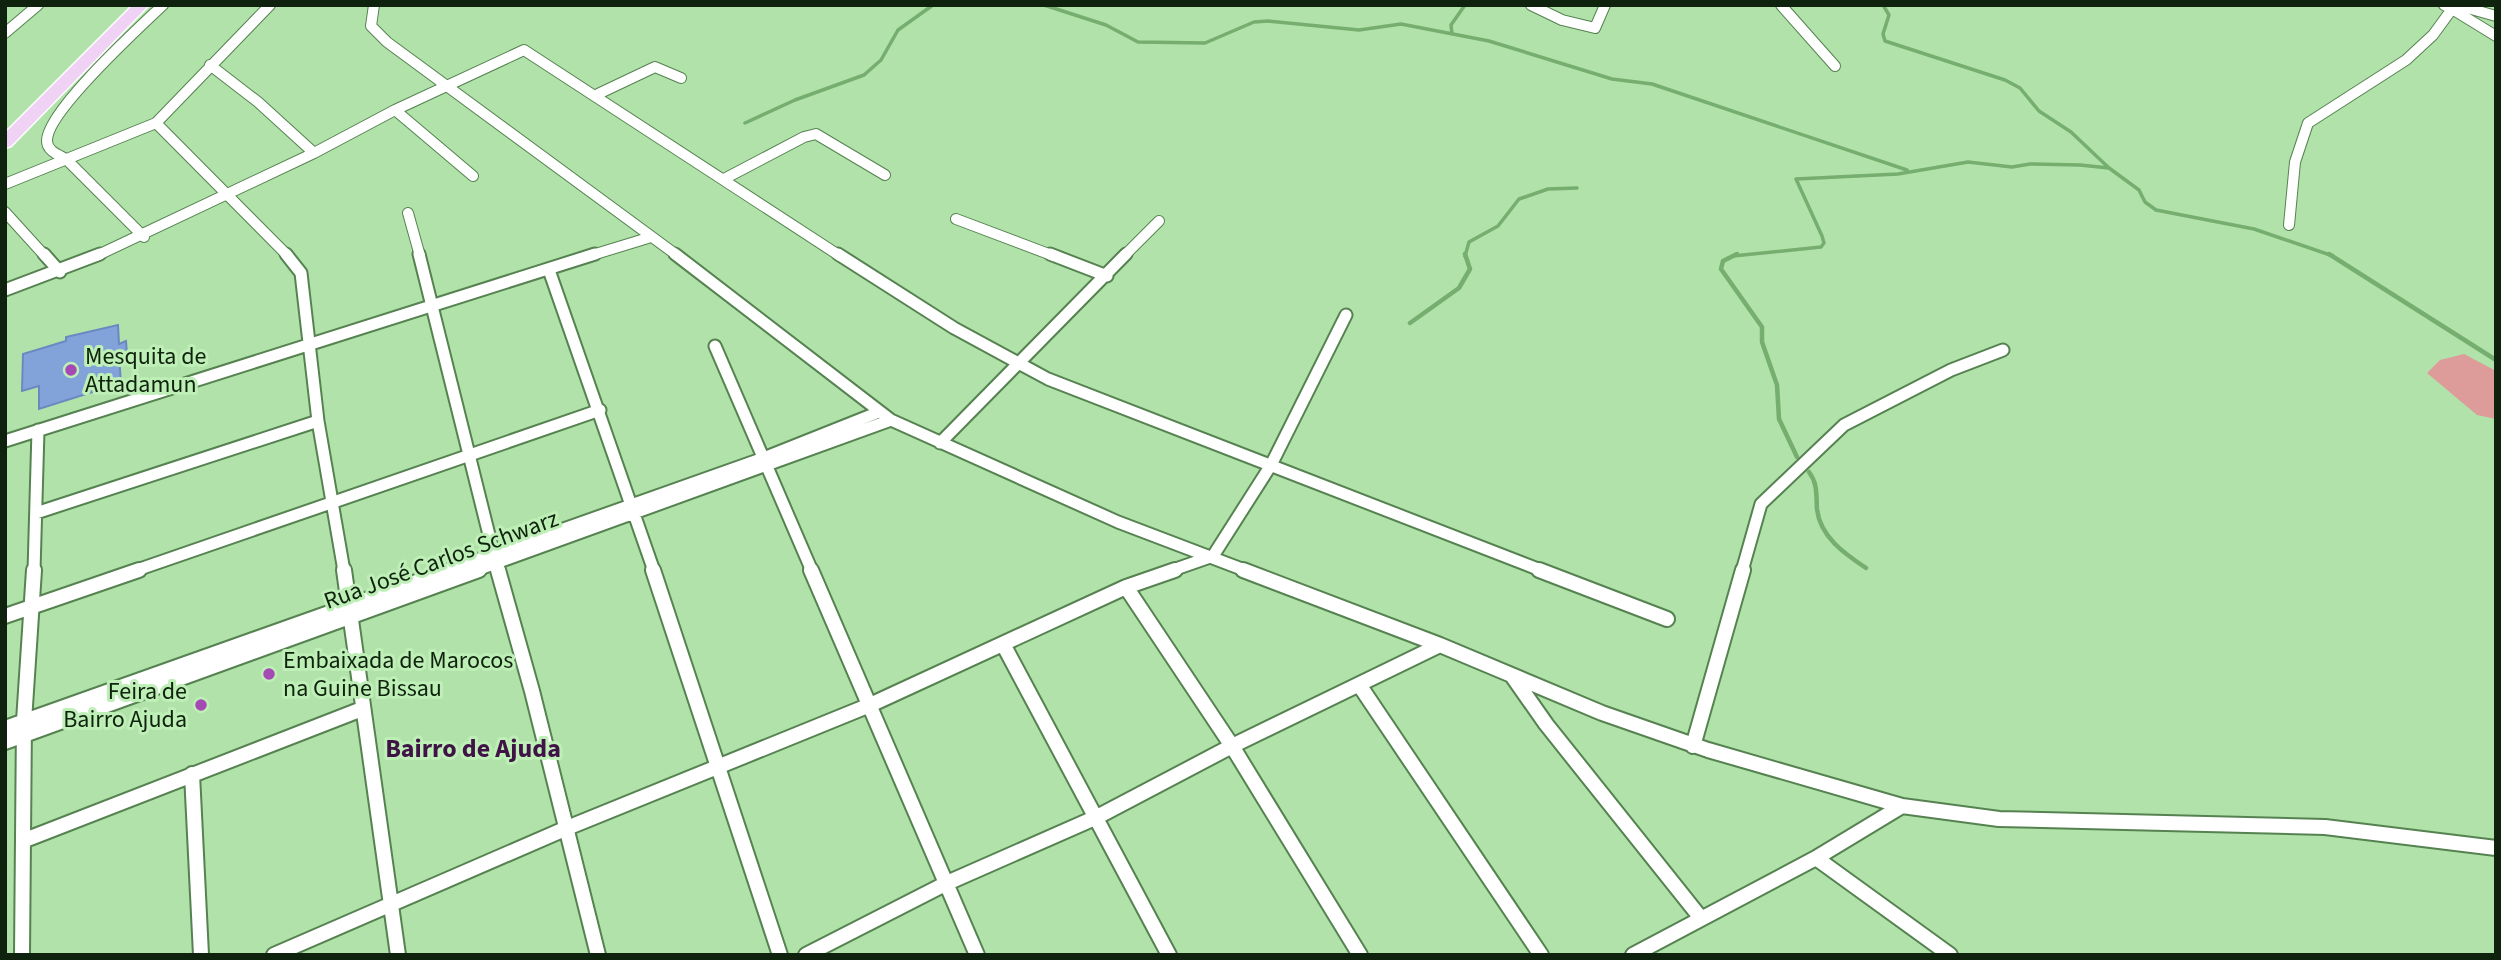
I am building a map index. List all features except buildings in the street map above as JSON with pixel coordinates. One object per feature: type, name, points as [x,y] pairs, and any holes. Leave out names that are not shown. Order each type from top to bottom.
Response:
[{"type":"main road","points":[[5,122],[67,57],[122,5]]},
{"type":"main road","points":[[5,143],[88,55],[142,5]]},
{"type":"street","points":[[5,33],[38,5]]},
{"type":"street","points":[[144,237],[66,159],[56,155],[46,142],[47,131],[58,113],[163,5]]},
{"type":"street","points":[[5,184],[156,123],[270,5]]},
{"type":"street","points":[[374,5],[370,17],[378,34],[648,238],[756,314],[879,412],[940,443],[1118,522],[1213,556],[1693,746],[1902,806],[1999,819],[2325,827],[2496,848]]},
{"type":"street","points":[[1531,5],[1562,20],[1595,28],[1605,5]]},
{"type":"street","points":[[1781,5],[1835,66]]},
{"type":"street","points":[[2452,6],[2496,16]]},
{"type":"street","points":[[2452,6],[2496,36]]},
{"type":"street","points":[[2289,225],[2300,139],[2309,121],[2353,95],[2425,43],[2444,24],[2452,6]]},
{"type":"street","points":[[5,290],[60,272],[144,237],[229,197],[395,110],[524,50],[598,94],[889,289],[1020,365],[1100,401],[1667,619]]},
{"type":"street","points":[[210,65],[258,102],[314,153]]},
{"type":"street","points":[[598,94],[655,67],[681,78]]},
{"type":"street","points":[[395,110],[473,176]]},
{"type":"street","points":[[156,123],[291,259],[300,273],[318,421],[351,611],[362,709],[398,955]]},
{"type":"street","points":[[724,178],[804,137],[816,134],[885,175]]},
{"type":"street","points":[[5,212],[60,272]]},
{"type":"street","points":[[408,213],[494,559],[567,828],[598,955]]},
{"type":"street","points":[[956,219],[1107,276]]},
{"type":"street","points":[[940,443],[1020,365],[1159,221]]},
{"type":"street","points":[[5,441],[307,343],[648,238]]},
{"type":"street","points":[[549,270],[600,410],[780,955]]},
{"type":"street","points":[[274,955],[567,828],[870,705],[1126,587],[1213,556],[1271,466],[1346,315]]},
{"type":"street","points":[[715,346],[763,463],[977,955]]},
{"type":"street","points":[[1693,746],[1761,504],[1844,425],[1951,370],[2003,350]]},
{"type":"street","points":[[5,616],[600,410]]},
{"type":"street","name":"Rua José Carlos Schwarz","points":[[763,463],[879,412]]},
{"type":"street","name":"Rua José Carlos Schwarz","points":[[5,742],[24,728],[633,509],[891,420]]},
{"type":"street","points":[[36,513],[318,421]]},
{"type":"street","points":[[22,955],[24,728],[33,606],[38,430]]},
{"type":"street","points":[[1126,587],[1231,747],[1360,955]]},
{"type":"street","points":[[1003,644],[1169,955]]},
{"type":"street","points":[[806,955],[947,883],[1097,817],[1231,747],[1440,645]]},
{"type":"street","points":[[1513,677],[1546,724],[1700,917]]},
{"type":"street","points":[[1360,686],[1541,955]]},
{"type":"street","points":[[25,840],[362,709]]},
{"type":"street","name":"Rua José Carlos Schwarz","points":[[5,728],[24,728]]},
{"type":"street","points":[[192,774],[201,955]]},
{"type":"street","points":[[1633,955],[1700,917],[1816,858],[1902,806]]},
{"type":"street","points":[[1816,858],[1950,955]]},
{"type":"shaded area","points":[[2464,354],[2496,371],[2496,419],[2477,415],[2427,373],[2440,360]]},
{"type":"waterway","points":[[745,123],[795,100],[864,75],[881,60],[898,30],[933,5]]},
{"type":"waterway","points":[[1044,5],[1106,25],[1138,42],[1205,43],[1254,22],[1268,21],[1359,30],[1401,24],[1452,34]]},
{"type":"waterway","points":[[1452,34],[1451,25],[1465,5]]},
{"type":"waterway","points":[[1883,5],[1889,15],[1883,34],[1885,41],[2005,80],[2020,88],[2039,111],[2071,132],[2109,168]]},
{"type":"waterway","points":[[1452,34],[1489,41],[1612,79],[1652,84],[1907,170]]},
{"type":"waterway","points":[[1733,256],[1821,247],[1824,243],[1822,236],[1796,179],[1898,174],[1968,162],[2012,167],[2030,164],[2109,168]]},
{"type":"waterway","points":[[2109,168],[2139,190],[2145,202],[2156,210],[2254,229],[2331,255]]},
{"type":"waterway","points":[[1465,255],[1469,242],[1498,226],[1519,199],[1548,189],[1577,188]]},
{"type":"waterway","points":[[1733,256],[1737,254]]},
{"type":"waterway","points":[[1410,323],[1459,288],[1470,269],[1465,255]]},
{"type":"waterway","points":[[2331,255],[2496,360]]},
{"type":"waterway","points":[[1733,256],[1723,261],[1721,269],[1762,327],[1762,342],[1777,385],[1779,419],[1797,457]]},
{"type":"waterway","points":[[1809,472],[1815,485],[1817,509],[1823,528],[1842,551],[1866,568]]},
{"type":"place","name":"Mesquita de Attadamun","points":[[71,370]]},
{"type":"place","name":"Embaixada de Marocos na Guine Bissau","points":[[269,674]]},
{"type":"place","name":"Feira de Bairro Ajuda","points":[[201,705]]},
{"type":"district","name":"Bairro de Ajuda","points":[[473,748]]}]
